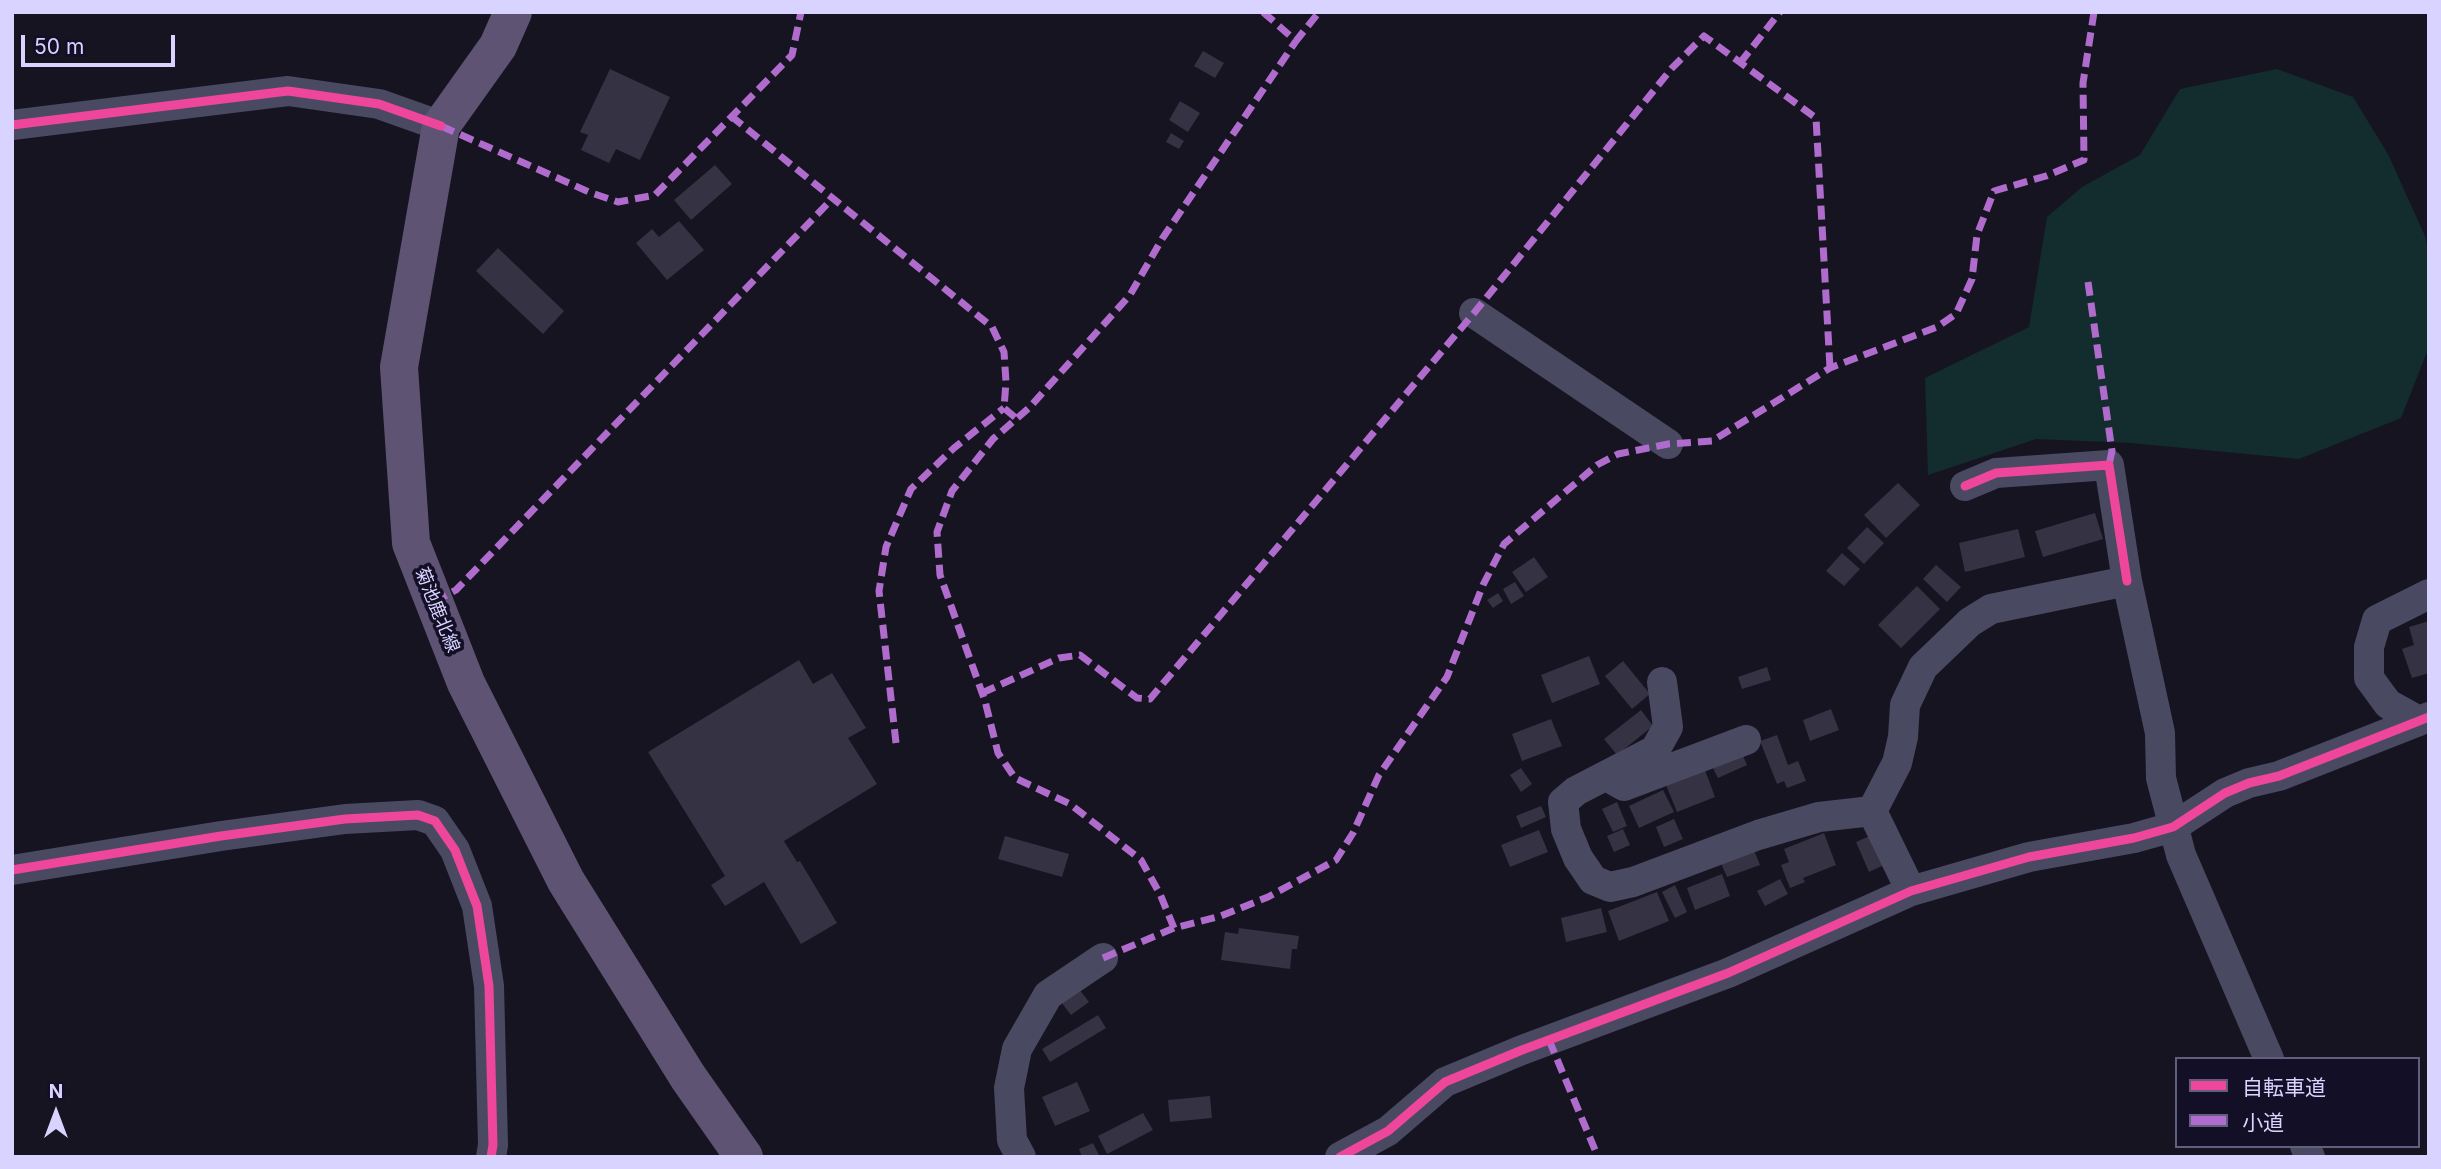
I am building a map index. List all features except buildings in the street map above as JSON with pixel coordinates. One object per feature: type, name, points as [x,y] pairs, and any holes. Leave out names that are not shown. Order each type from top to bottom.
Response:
[{"type":"main road","name":"菊池鹿北線","points":[[513,12],[498,46],[441,126],[399,367],[411,543],[466,683],[566,881],[688,1077],[744,1157]]},
{"type":"street","points":[[12,125],[288,90],[379,104],[441,126]]},
{"type":"street","points":[[1474,313],[1668,444]]},
{"type":"street","points":[[1965,486],[1996,473],[2109,465],[2127,582],[2160,733],[2161,778],[2181,855],[2268,1057]]},
{"type":"street","points":[[1872,811],[1898,763],[1905,705],[1923,667],[1970,622],[1991,609],[2127,582]]},
{"type":"street","points":[[2423,718],[2388,704],[2369,678],[2369,647],[2377,620],[2429,594]]},
{"type":"street","points":[[1662,682],[1668,727],[1655,750],[1576,791],[1563,802],[1566,829],[1578,858],[1593,880],[1610,887],[1633,882],[1758,835],[1819,817],[1872,811]]},
{"type":"street","points":[[1340,1157],[1388,1131],[1445,1082],[1522,1050],[1728,973],[1911,891],[2029,857],[2134,838],[2174,827],[2225,793],[2249,783],[2279,776],[2423,718]]},
{"type":"street","points":[[1606,776],[1624,786],[1746,740]]},
{"type":"street","points":[[1872,811],[1911,891]]},
{"type":"street","points":[[12,870],[345,819],[418,815],[435,821],[454,850],[477,906],[489,986],[493,1145],[491,1157]]},
{"type":"street","points":[[1021,1157],[1012,1140],[1009,1088],[1017,1049],[1048,995],[1103,958]]},
{"type":"green space","points":[[2277,69],[2353,97],[2388,154],[2425,236],[2429,253],[2429,347],[2401,418],[2299,459],[2131,443],[2036,439],[1928,475],[1925,378],[2029,327],[2047,217],[2082,187],[2140,155],[2180,89]]},
{"type":"marked path","points":[[441,126],[589,192],[618,202],[655,195],[792,55],[801,12]]},
{"type":"marked path","points":[[1263,12],[1296,41],[1319,12]]},
{"type":"marked path","points":[[1740,63],[1780,12]]},
{"type":"marked path","points":[[1103,958],[1174,928],[1221,916],[1268,897],[1336,860],[1353,833],[1379,775],[1447,677],[1483,585],[1504,544],[1597,465],[1618,454],[1668,444],[1712,441],[1830,368],[1937,327],[1956,314],[1972,279],[1977,235],[1994,191],[2046,176],[2084,160],[2083,83],[2094,12]]},
{"type":"marked path","points":[[982,693],[1059,658],[1080,655],[1137,698],[1150,699],[1474,313],[1672,68],[1704,36],[1816,118],[1830,368]]},
{"type":"marked path","points":[[1174,928],[1160,894],[1141,860],[1070,804],[1015,778],[998,753],[985,701],[940,575],[937,532],[952,491],[993,439],[1029,408],[1130,295],[1162,239],[1296,41]]},
{"type":"marked path","points":[[731,116],[992,327],[1004,352],[1004,408],[1017,419]]},
{"type":"marked path","points":[[434,602],[456,590],[833,198]]},
{"type":"marked path","points":[[2088,282],[2112,451],[2109,465]]},
{"type":"marked path","points":[[896,743],[879,591],[886,547],[911,489],[954,448],[1004,408]]},
{"type":"marked path","points":[[1549,1040],[1598,1157]]},
{"type":"cycle path","points":[[12,125],[288,91],[379,104],[441,126]]},
{"type":"cycle path","points":[[1965,486],[1996,473],[2109,465],[2127,581]]},
{"type":"cycle path","points":[[1340,1157],[1388,1131],[1445,1082],[1522,1050],[1728,973],[1911,891],[2029,857],[2134,838],[2173,827],[2225,793],[2249,783],[2279,776],[2429,717]]},
{"type":"cycle path","points":[[12,870],[345,819],[418,815],[435,821],[455,850],[477,906],[489,986],[493,1145],[491,1157]]}]
